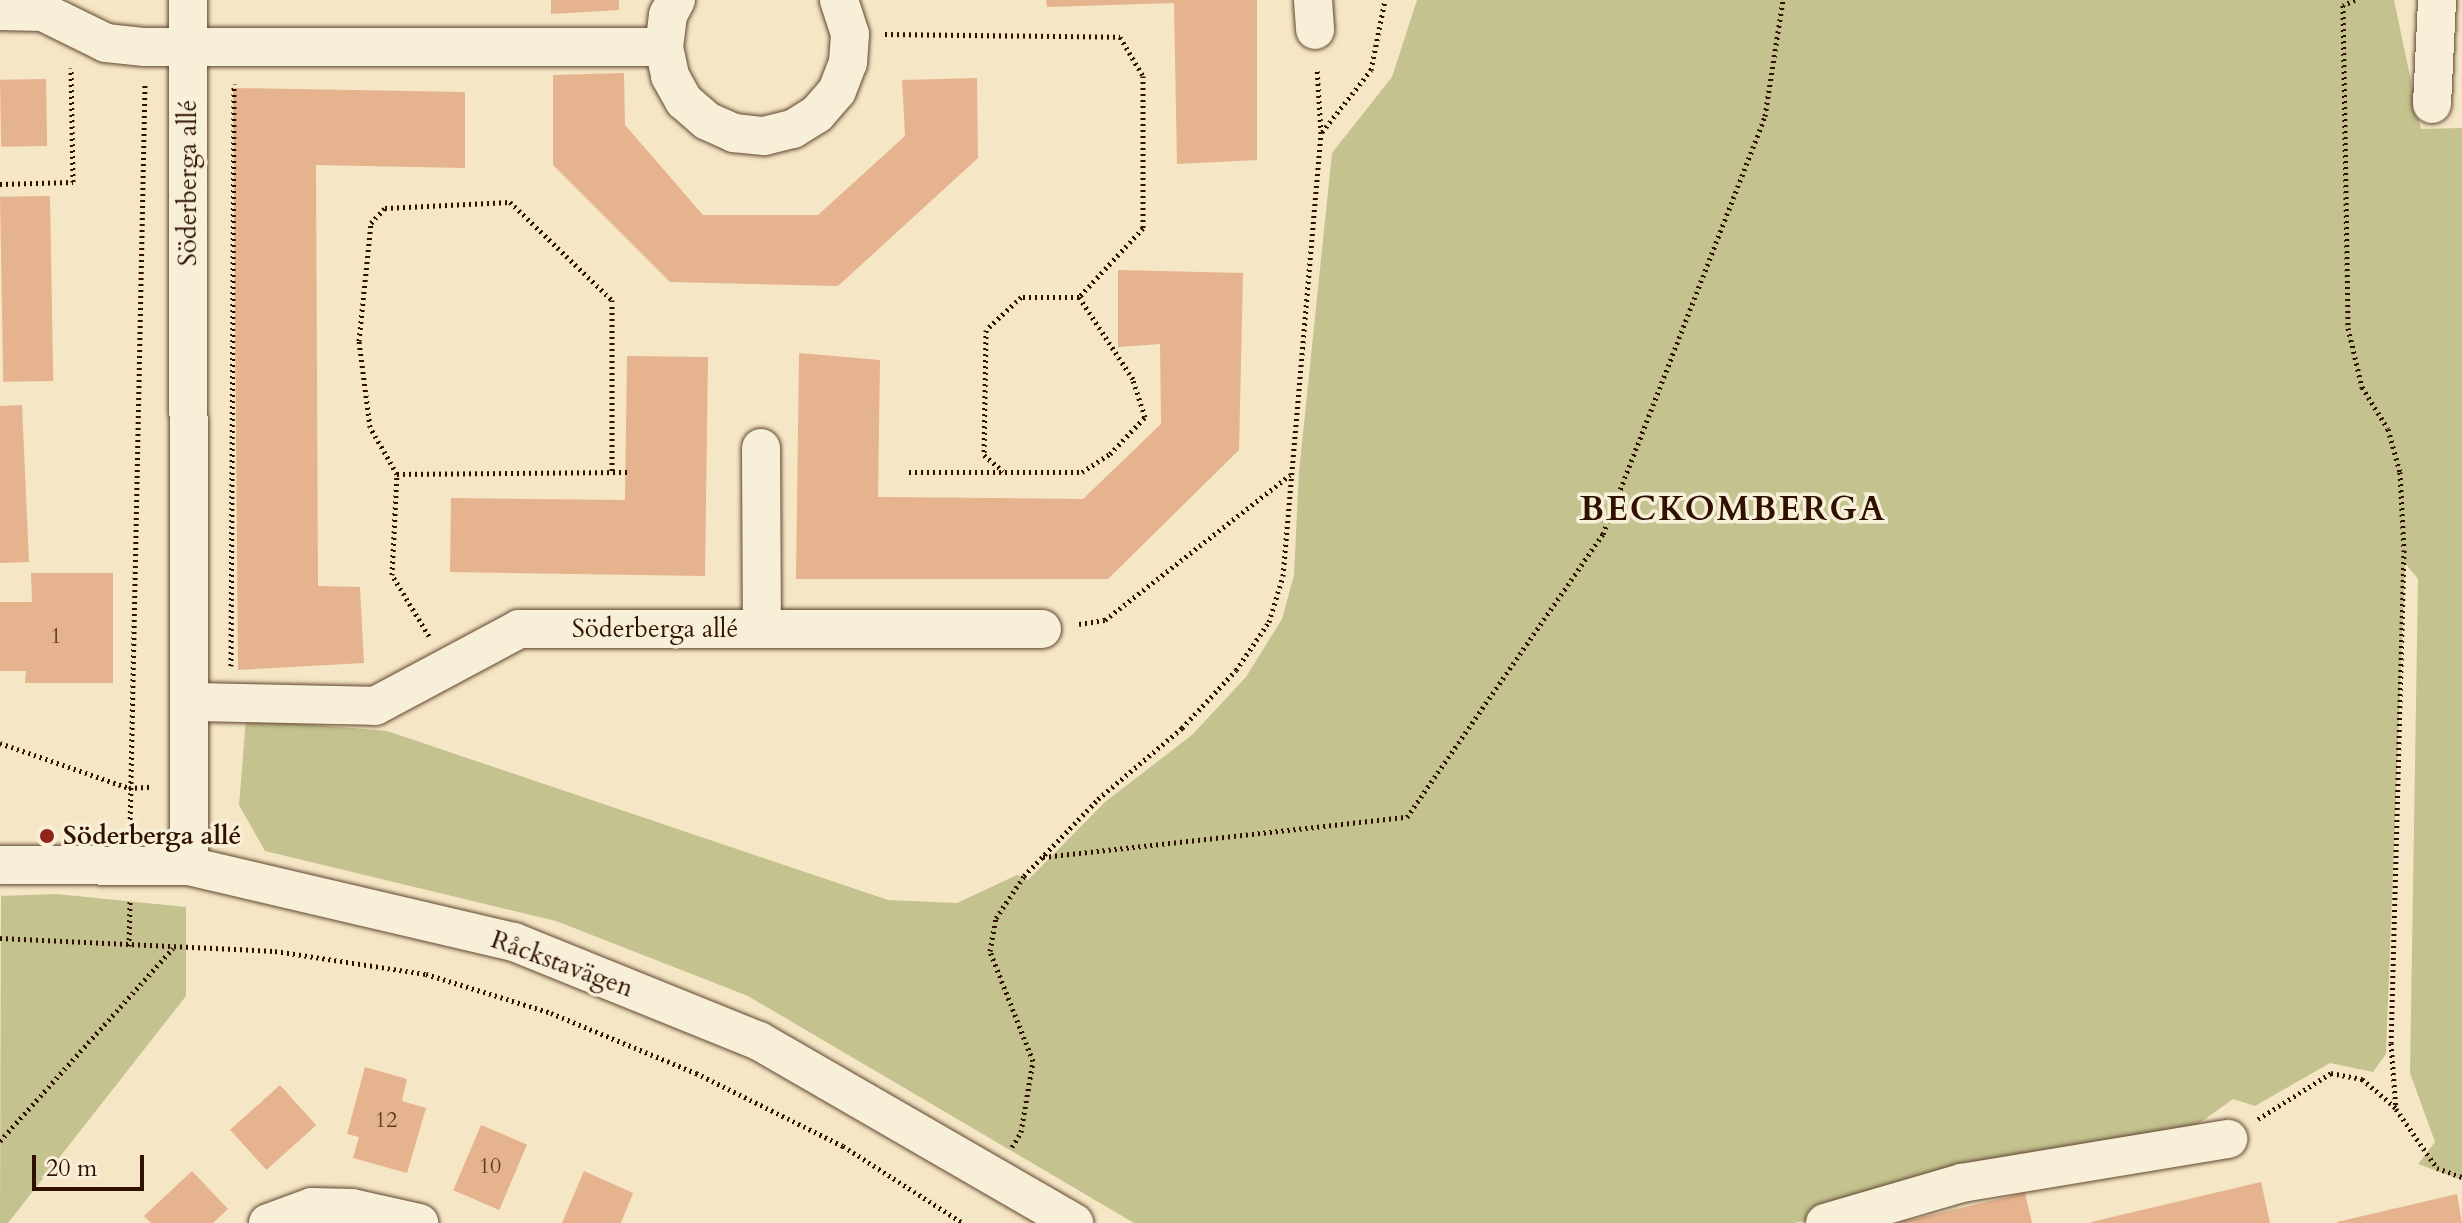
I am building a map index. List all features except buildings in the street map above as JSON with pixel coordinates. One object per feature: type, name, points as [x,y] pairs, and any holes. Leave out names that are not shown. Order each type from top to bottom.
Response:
[{"type":"street","name":"Söderberga allé","points":[[188,0],[189,866]]},
{"type":"street","points":[[676,0],[668,15],[664,47],[670,76],[684,101],[707,121],[734,133],[764,136],[805,121],[837,91],[848,63],[844,17]]},
{"type":"street","points":[[2432,104],[2437,0]]},
{"type":"street","points":[[0,11],[43,12],[106,43],[145,47],[664,47]]},
{"type":"street","points":[[761,448],[762,629]]},
{"type":"street","name":"Söderberga allé","points":[[191,702],[375,706],[519,629],[1042,629]]},
{"type":"street","name":"Råckstavägen","points":[[0,865],[189,866],[514,942],[759,1041],[994,1180],[1074,1223]]},
{"type":"street","points":[[1825,1223],[1962,1183],[2228,1139]]},
{"type":"street","points":[[268,1223],[312,1207],[352,1208],[419,1223]]},
{"type":"path","points":[[1321,133],[1371,70],[1385,0]]},
{"type":"path","points":[[1042,857],[1407,817],[1603,534],[1765,116],[1783,0]]},
{"type":"path","points":[[2355,0],[2343,5],[2348,328],[2362,387],[2388,429],[2400,472],[2404,550],[2391,1043],[2396,1109]]},
{"type":"path","points":[[994,1180],[1021,1132],[1034,1078],[1033,1061],[990,951],[996,918],[1042,857],[1098,799],[1182,728],[1236,670],[1269,622],[1283,576],[1321,133],[1314,15]]},
{"type":"path","points":[[844,17],[1120,37],[1143,76],[1143,228],[1079,297],[1021,297],[986,330],[984,455],[1003,471]]},
{"type":"path","points":[[0,184],[73,182],[70,26]]},
{"type":"path","points":[[129,946],[129,788],[136,668],[145,47]]},
{"type":"path","points":[[448,667],[392,575],[397,474],[370,427],[359,341],[371,223],[385,208],[510,202],[612,300],[612,472]]},
{"type":"path","points":[[909,472],[1082,472],[1110,454],[1145,417],[1133,379],[1079,297]]},
{"type":"path","points":[[397,474],[627,472]]},
{"type":"path","points":[[1042,629],[1105,620],[1290,475]]},
{"type":"path","points":[[0,743],[129,788]]},
{"type":"path","points":[[0,938],[275,951],[426,974],[551,1013],[696,1073],[843,1146],[963,1223]]},
{"type":"path","points":[[0,1141],[174,947]]},
{"type":"path","points":[[2228,1139],[2331,1073],[2362,1079],[2396,1109],[2437,1168],[2462,1177]]},
{"type":"shaded area","points":[[1417,0],[2394,0],[2421,129],[2462,128],[2462,1180],[2418,1164],[2435,1142],[2410,1073],[2418,579],[2405,563],[2386,1054],[2373,1072],[2330,1063],[2255,1106],[2233,1099],[2187,1132],[1795,1223],[1134,1223],[748,996],[556,921],[265,851],[239,805],[246,719],[387,731],[888,900],[957,903],[1017,875],[1028,880],[1105,802],[1192,735],[1246,677],[1282,619],[1294,575],[1299,472],[1332,153],[1392,77]]},
{"type":"shaded area","points":[[56,894],[186,907],[186,996],[8,1223],[0,1223],[1,896]]},
{"type":"place","name":"Söderberga allé","points":[[47,836]]},
{"type":"district","name":"BECKOMBERGA","points":[[1733,510]]}]
